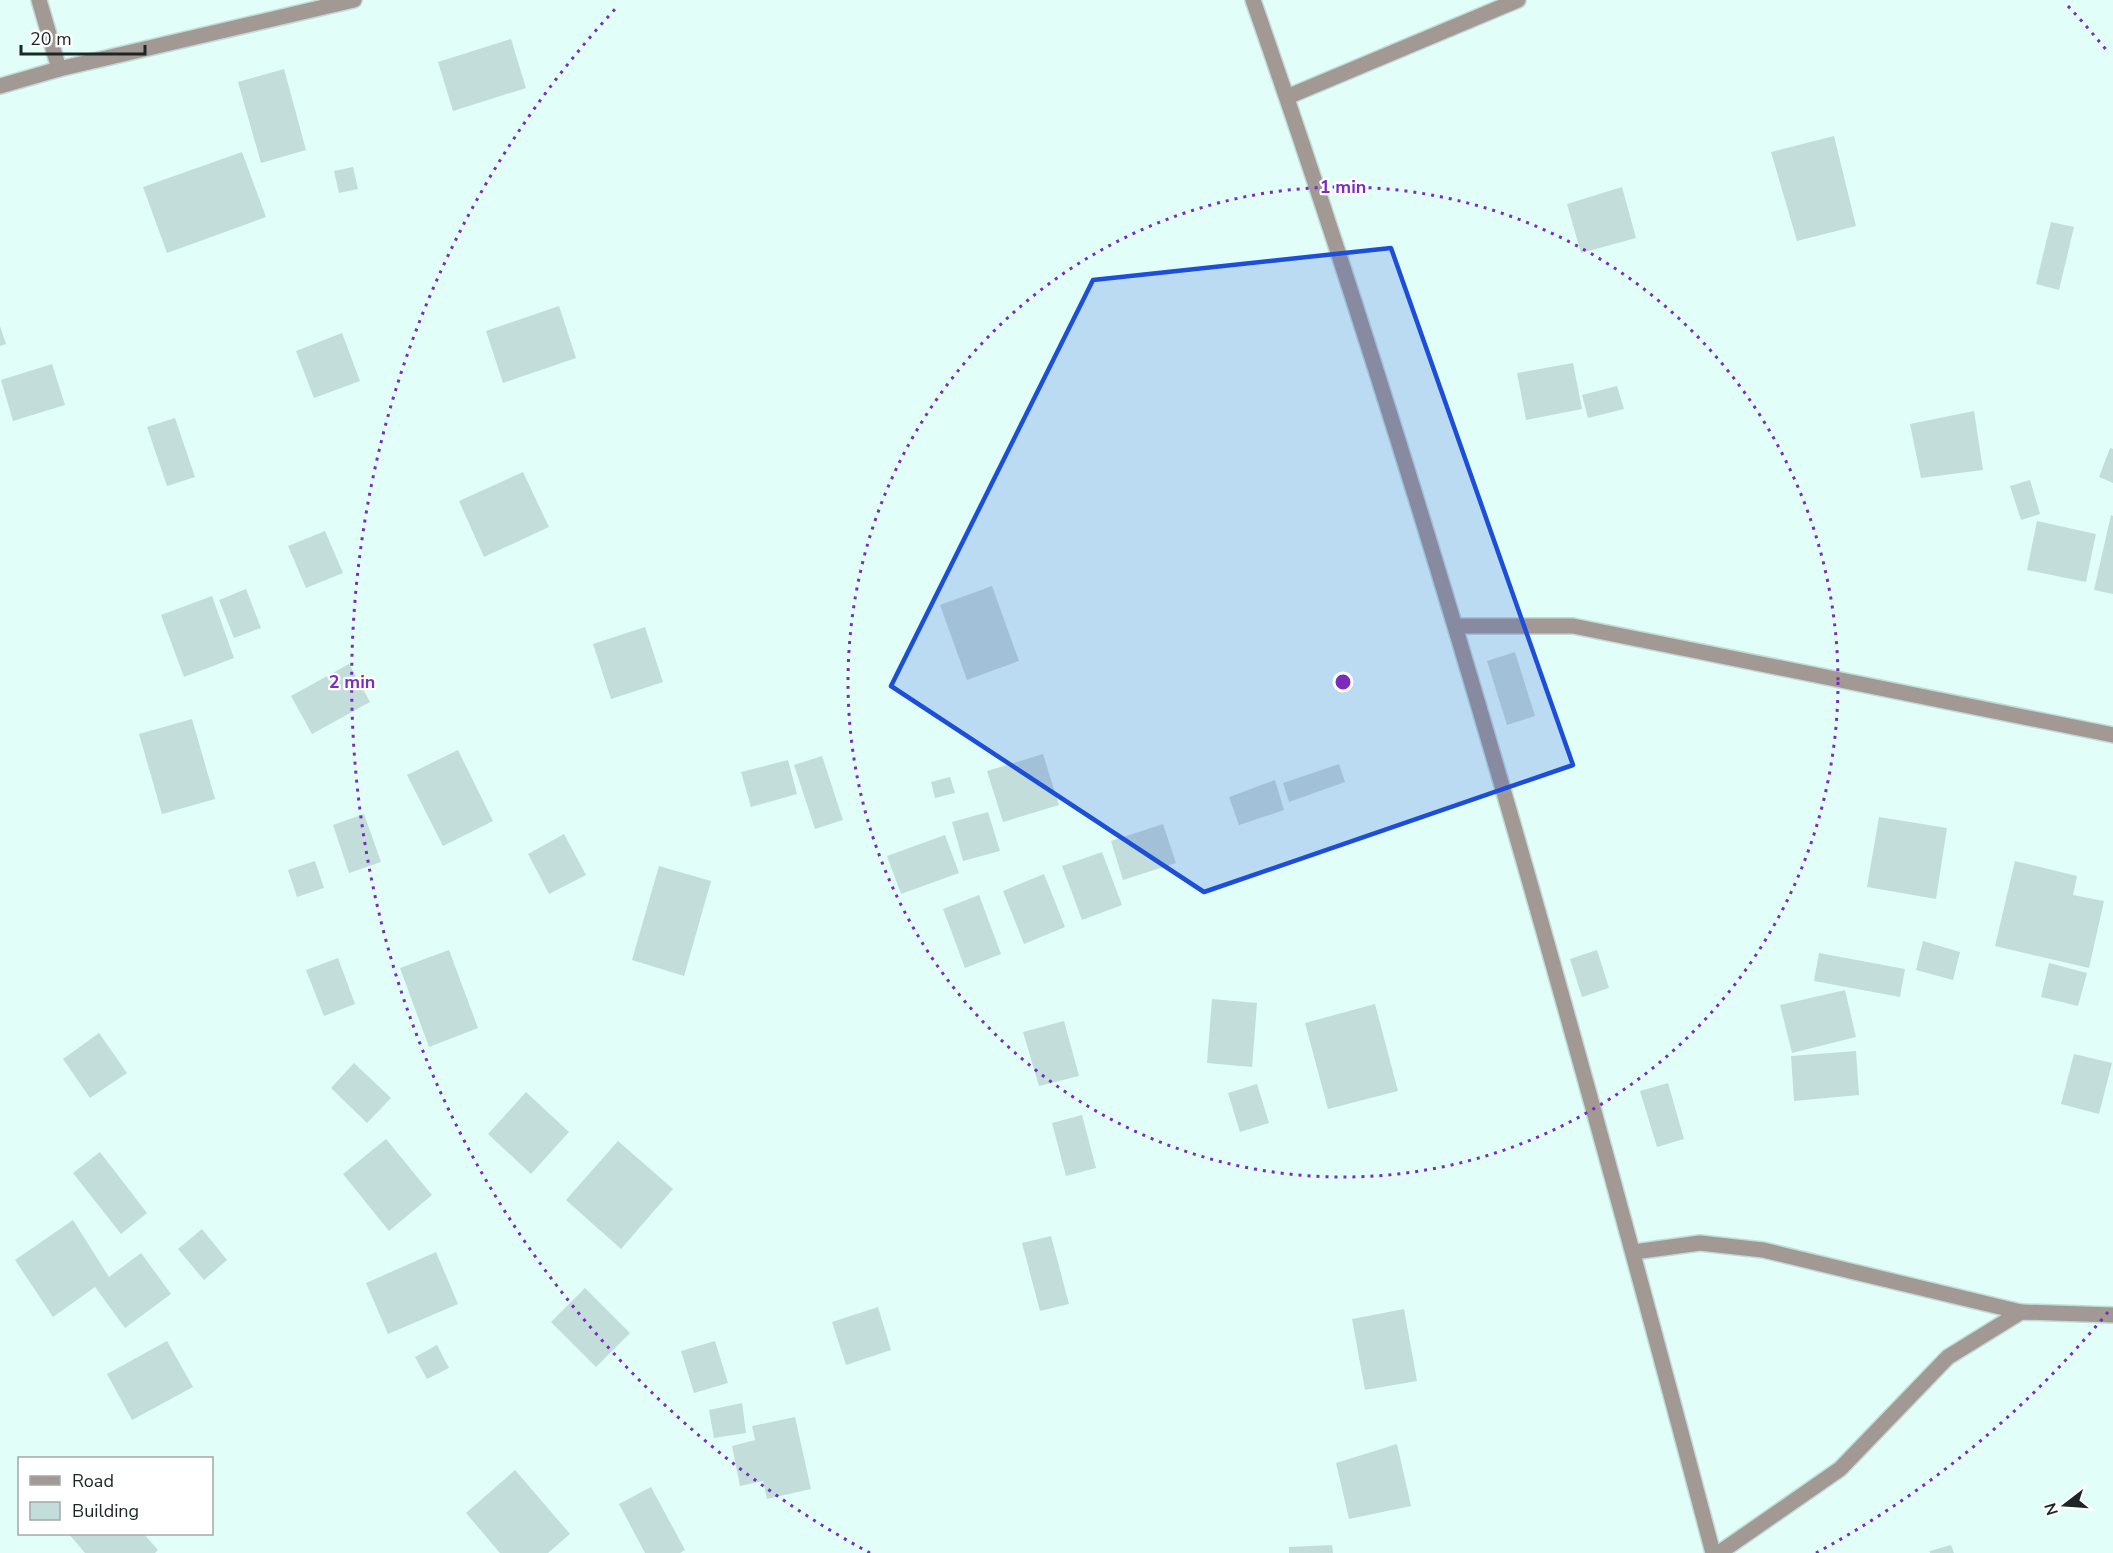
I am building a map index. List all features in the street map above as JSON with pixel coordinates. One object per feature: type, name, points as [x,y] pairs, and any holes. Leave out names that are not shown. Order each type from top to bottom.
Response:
[{"type":"street","points":[[39,0],[59,69]]},
{"type":"street","points":[[0,87],[59,69],[354,0]]},
{"type":"street","points":[[1253,0],[1287,97],[1456,626],[1634,1252],[1713,1553]]},
{"type":"street","points":[[1287,97],[1518,0]]},
{"type":"street","points":[[1456,626],[1573,626],[2113,735]]},
{"type":"street","points":[[1634,1252],[1700,1243],[1763,1250],[2021,1312],[2113,1315]]},
{"type":"street","points":[[1719,1553],[1840,1469],[1948,1357],[2021,1312]]},
{"type":"highlighted area","points":[[1391,248],[1573,765],[1204,892],[891,686],[1093,280]]},
{"type":"building","points":[[511,39],[526,88],[453,111],[438,62]]},
{"type":"building","points":[[284,69],[306,150],[261,163],[238,82]]},
{"type":"building","points":[[1834,136],[1856,226],[1797,241],[1771,152]]},
{"type":"building","points":[[242,152],[266,217],[167,253],[143,187]]},
{"type":"building","points":[[353,167],[358,189],[339,193],[334,171]]},
{"type":"building","points":[[1622,187],[1636,238],[1581,253],[1567,204]]},
{"type":"building","points":[[2051,222],[2074,227],[2059,290],[2036,284]]},
{"type":"building","points":[[559,306],[576,358],[503,383],[486,331]]},
{"type":"building","points":[[0,326],[6,344],[0,346]]},
{"type":"building","points":[[342,333],[360,381],[314,398],[296,351]]},
{"type":"building","points":[[1573,363],[1582,409],[1526,420],[1517,373]]},
{"type":"building","points":[[52,364],[65,405],[13,421],[1,380]]},
{"type":"building","points":[[1617,386],[1624,409],[1588,418],[1582,395]]},
{"type":"building","points":[[1974,411],[1983,470],[1921,478],[1910,424]]},
{"type":"building","points":[[175,418],[195,477],[167,486],[147,427]]},
{"type":"building","points":[[2110,448],[2113,449],[2113,483],[2099,477]]},
{"type":"building","points":[[523,472],[549,527],[484,557],[459,501]]},
{"type":"building","points":[[2030,480],[2040,514],[2021,520],[2010,486]]},
{"type":"building","points":[[2111,515],[2113,516],[2113,594],[2094,590]]},
{"type":"building","points":[[2037,521],[2096,534],[2086,582],[2027,570]]},
{"type":"building","points":[[325,531],[343,573],[306,588],[288,546]]},
{"type":"building","points":[[992,586],[1019,661],[967,680],[940,605]]},
{"type":"building","points":[[246,589],[261,628],[234,638],[219,600]]},
{"type":"building","points":[[212,596],[234,658],[184,677],[161,615]]},
{"type":"building","points":[[645,627],[663,682],[611,699],[593,644]]},
{"type":"building","points":[[1515,652],[1535,716],[1507,725],[1487,661]]},
{"type":"building","points":[[349,664],[370,702],[312,734],[291,696]]},
{"type":"building","points":[[192,719],[215,799],[162,814],[139,734]]},
{"type":"building","points":[[458,750],[493,821],[443,846],[407,775]]},
{"type":"building","points":[[1043,754],[1059,805],[1003,822],[987,771]]},
{"type":"building","points":[[822,756],[843,820],[815,829],[794,765]]},
{"type":"building","points":[[788,760],[797,794],[751,807],[741,772]]},
{"type":"building","points":[[1339,764],[1345,782],[1289,802],[1283,783]]},
{"type":"building","points":[[950,777],[955,793],[935,798],[931,782]]},
{"type":"building","points":[[1275,780],[1284,810],[1239,825],[1229,797]]},
{"type":"building","points":[[988,812],[1000,851],[963,861],[952,822]]},
{"type":"building","points":[[364,814],[381,862],[349,873],[333,825]]},
{"type":"building","points":[[1879,817],[1947,828],[1936,899],[1867,887]]},
{"type":"building","points":[[1163,824],[1176,863],[1123,880],[1111,841]]},
{"type":"building","points":[[564,834],[586,875],[549,894],[528,854]]},
{"type":"building","points":[[945,835],[959,873],[901,894],[887,856]]},
{"type":"building","points":[[1102,852],[1122,905],[1082,920],[1062,866]]},
{"type":"building","points":[[315,861],[324,888],[297,897],[288,870]]},
{"type":"building","points":[[2015,861],[2077,876],[2073,895],[2104,901],[2089,968],[1995,946]]},
{"type":"building","points":[[659,866],[711,881],[684,976],[632,960]]},
{"type":"building","points":[[1044,874],[1065,927],[1024,944],[1003,891]]},
{"type":"building","points":[[979,895],[1001,954],[965,968],[943,909]]},
{"type":"building","points":[[1923,941],[1960,952],[1953,980],[1916,970]]},
{"type":"building","points":[[449,950],[478,1028],[429,1047],[400,968]]},
{"type":"building","points":[[1597,950],[1609,988],[1582,997],[1570,959]]},
{"type":"building","points":[[1819,953],[1905,969],[1900,997],[1814,981]]},
{"type":"building","points":[[338,958],[355,1004],[324,1016],[306,970]]},
{"type":"building","points":[[2049,963],[2087,973],[2078,1006],[2041,997]]},
{"type":"building","points":[[1845,990],[1856,1037],[1792,1053],[1780,1005]]},
{"type":"building","points":[[1212,999],[1257,1003],[1252,1067],[1207,1063]]},
{"type":"building","points":[[1375,1004],[1398,1091],[1328,1109],[1305,1023]]},
{"type":"building","points":[[1064,1021],[1079,1076],[1039,1086],[1023,1032]]},
{"type":"building","points":[[99,1033],[127,1073],[90,1098],[63,1059]]},
{"type":"building","points":[[1856,1051],[1859,1095],[1794,1101],[1791,1056]]},
{"type":"building","points":[[2074,1054],[2112,1063],[2099,1114],[2061,1104]]},
{"type":"building","points":[[354,1063],[391,1098],[367,1123],[331,1088]]},
{"type":"building","points":[[1668,1083],[1684,1139],[1657,1147],[1640,1091]]},
{"type":"building","points":[[1257,1084],[1269,1123],[1240,1132],[1228,1093]]},
{"type":"building","points":[[526,1092],[569,1132],[531,1174],[488,1134]]},
{"type":"building","points":[[1082,1115],[1096,1168],[1066,1176],[1052,1123]]},
{"type":"building","points":[[386,1139],[432,1195],[389,1231],[343,1174]]},
{"type":"building","points":[[618,1141],[673,1189],[621,1249],[566,1200]]},
{"type":"building","points":[[100,1152],[147,1213],[121,1234],[73,1173]]},
{"type":"building","points":[[73,1220],[109,1277],[141,1253],[171,1294],[125,1328],[95,1287],[53,1317],[15,1260]]},
{"type":"building","points":[[202,1229],[227,1260],[204,1280],[178,1249]]},
{"type":"building","points":[[1051,1236],[1069,1304],[1040,1311],[1022,1243]]},
{"type":"building","points":[[436,1252],[458,1304],[388,1334],[366,1283]]},
{"type":"building","points":[[585,1288],[630,1333],[596,1367],[551,1322]]},
{"type":"building","points":[[878,1307],[891,1350],[846,1365],[832,1322]]},
{"type":"building","points":[[1404,1309],[1417,1381],[1365,1390],[1352,1319]]},
{"type":"building","points":[[167,1341],[193,1387],[132,1420],[107,1374]]},
{"type":"building","points":[[715,1341],[728,1383],[694,1393],[681,1351]]},
{"type":"building","points":[[437,1345],[449,1368],[427,1379],[415,1357]]},
{"type":"building","points":[[742,1403],[746,1433],[714,1438],[709,1410]]},
{"type":"building","points":[[795,1417],[811,1489],[767,1499],[763,1481],[740,1486],[732,1446],[755,1440],[752,1426]]},
{"type":"building","points":[[1397,1444],[1411,1506],[1349,1519],[1336,1463]]},
{"type":"building","points":[[515,1470],[570,1534],[548,1553],[500,1553],[466,1513]]},
{"type":"building","points":[[651,1487],[685,1550],[680,1553],[645,1553],[619,1504]]},
{"type":"building","points":[[70,1535],[145,1535],[158,1550],[155,1553],[85,1553]]},
{"type":"building","points":[[1332,1545],[1333,1553],[1289,1553],[1289,1547]]},
{"type":"building","points":[[1951,1545],[1954,1553],[1930,1553],[1930,1551]]}]
